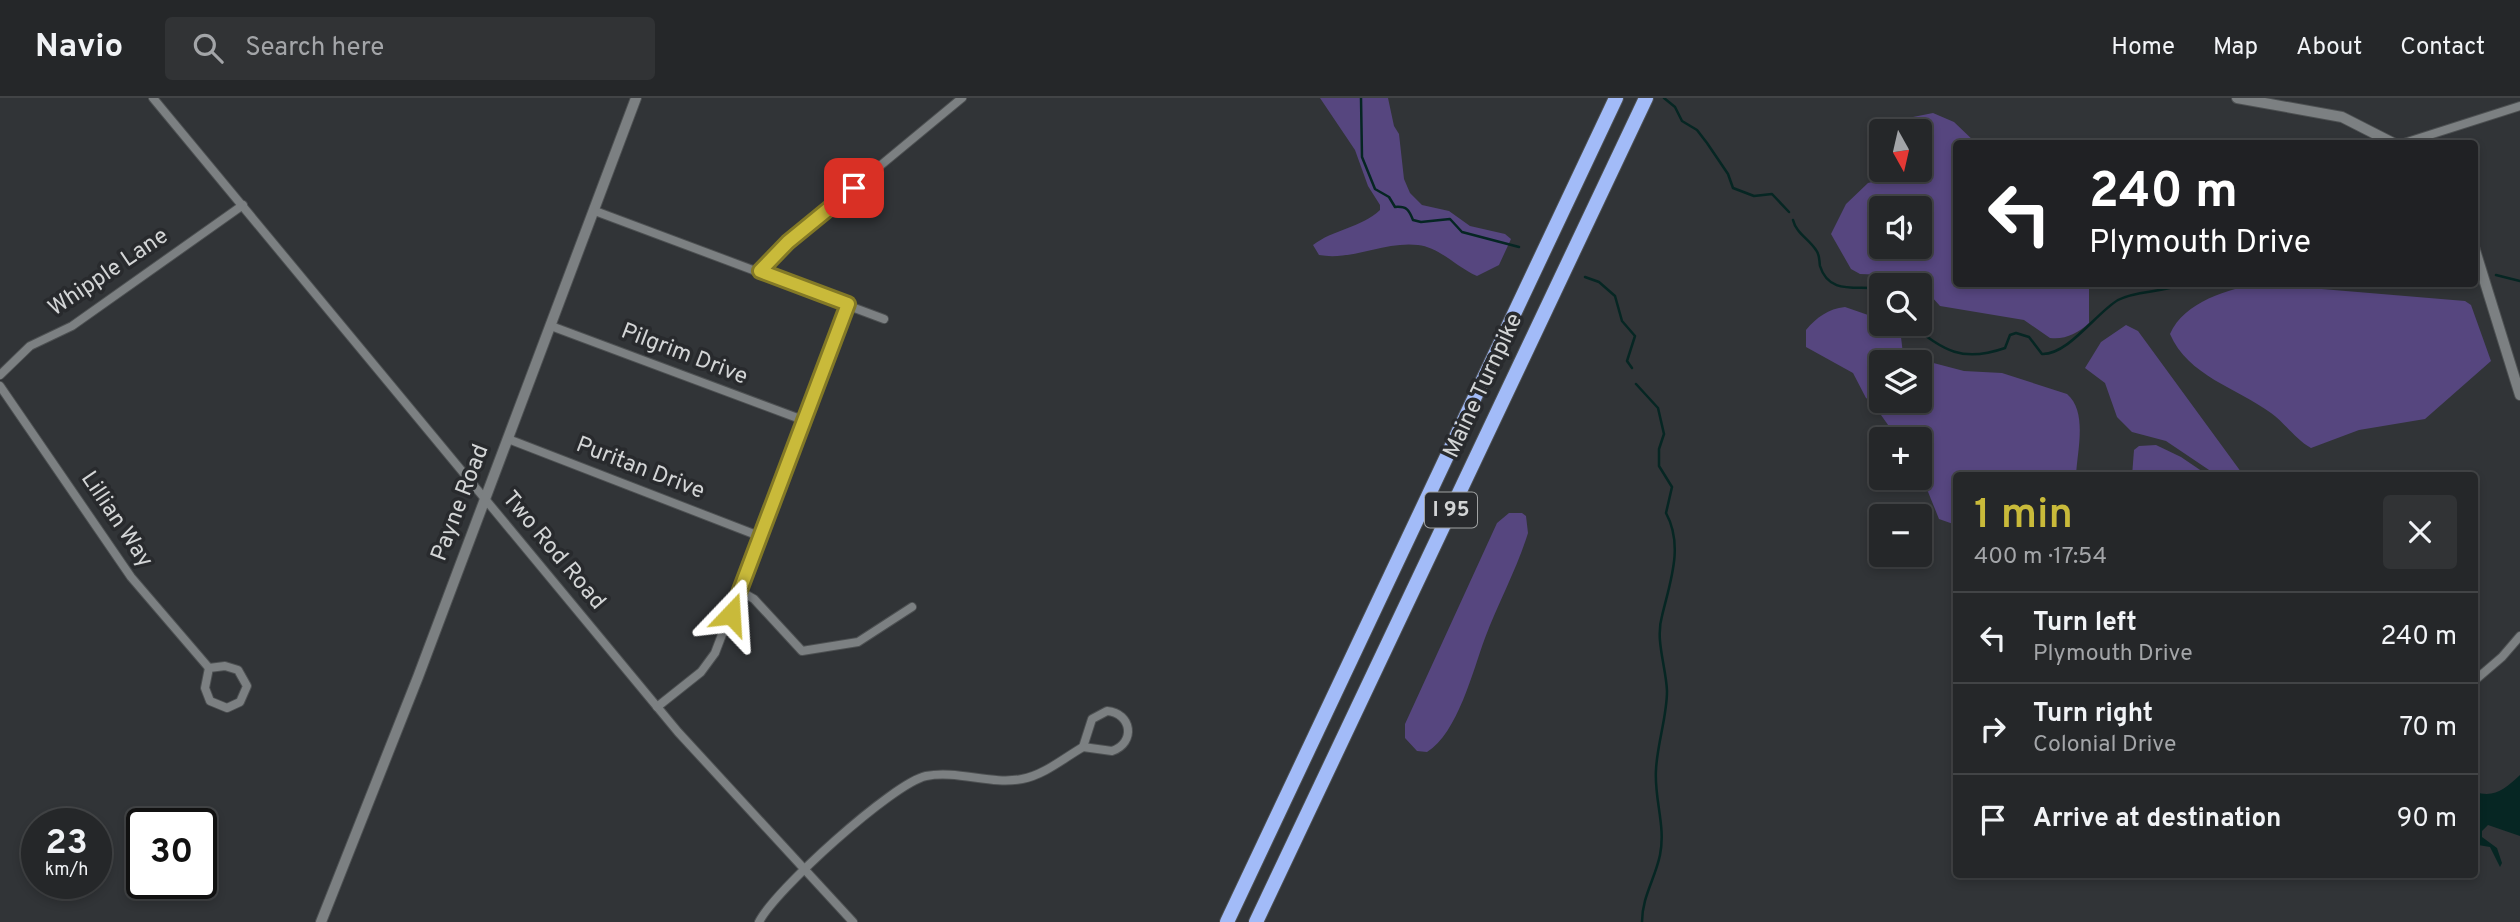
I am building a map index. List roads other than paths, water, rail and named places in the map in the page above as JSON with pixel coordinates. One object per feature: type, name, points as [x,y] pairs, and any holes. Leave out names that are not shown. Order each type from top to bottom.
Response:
[{"type":"highway","name":"Maine Turnpike","points":[[1227,922],[1616,98]]},
{"type":"highway","name":"Maine Turnpike","points":[[1255,922],[1646,98]]},
{"type":"main road","name":"Payne Road","points":[[321,922],[508,439],[636,98]]},
{"type":"main road","points":[[2237,98],[2342,117],[2387,140]]},
{"type":"main road","points":[[2478,260],[2520,395]]},
{"type":"street","name":"Two Rod Road","points":[[153,98],[657,707],[853,922]]},
{"type":"street","points":[[760,271],[788,242],[962,98]]},
{"type":"street","points":[[2414,140],[2520,106]]},
{"type":"street","name":"Whipple Lane","points":[[0,375],[30,346],[72,326],[243,205]]},
{"type":"street","points":[[595,211],[884,318]]},
{"type":"street","points":[[657,707],[710,662],[740,591],[848,304]]},
{"type":"street","name":"Pilgrim Drive","points":[[551,326],[803,420]]},
{"type":"street","name":"Lillian Way","points":[[0,386],[131,578],[209,668]]},
{"type":"street","name":"Puritan Drive","points":[[508,439],[759,536]]},
{"type":"street","points":[[740,591],[754,598],[802,651],[858,642],[912,607]]},
{"type":"street","points":[[2478,678],[2502,657],[2520,636]]},
{"type":"street","points":[[229,666],[242,673],[247,690],[240,702],[223,708],[211,701],[205,688],[209,668],[229,666]]},
{"type":"street","points":[[759,922],[803,869],[915,780],[937,775],[1023,779],[1083,747],[1105,751],[1118,749],[1128,736],[1125,719],[1110,711],[1097,714],[1089,725],[1083,747]]},
{"type":"waterway","points":[[1361,98],[1362,157],[1375,189],[1389,197],[1395,207],[1407,209],[1413,220],[1421,222],[1450,219],[1462,232],[1519,247]]},
{"type":"waterway","points":[[1664,98],[1675,107],[1682,121],[1697,130],[1707,143],[1728,174],[1733,188],[1754,196],[1772,194],[1789,212]]},
{"type":"waterway","points":[[1793,220],[1797,229],[1817,252],[1820,266],[1829,280],[1841,286],[1869,288]]},
{"type":"waterway","points":[[2496,275],[2520,281]]},
{"type":"waterway","points":[[1585,277],[1599,282],[1615,296],[1622,321],[1635,336],[1627,361],[1632,368]]},
{"type":"waterway","points":[[1927,336],[1954,352],[1977,354],[2005,348],[2010,335],[2016,333],[2029,337],[2042,354],[2062,348],[2072,341],[2118,300],[2172,287]]},
{"type":"waterway","points":[[1636,384],[1658,408],[1664,434],[1659,449],[1659,466],[1672,487],[1666,513],[1675,551],[1672,577],[1660,625],[1667,691],[1656,770],[1661,844],[1658,864],[1644,904],[1642,922]]}]
